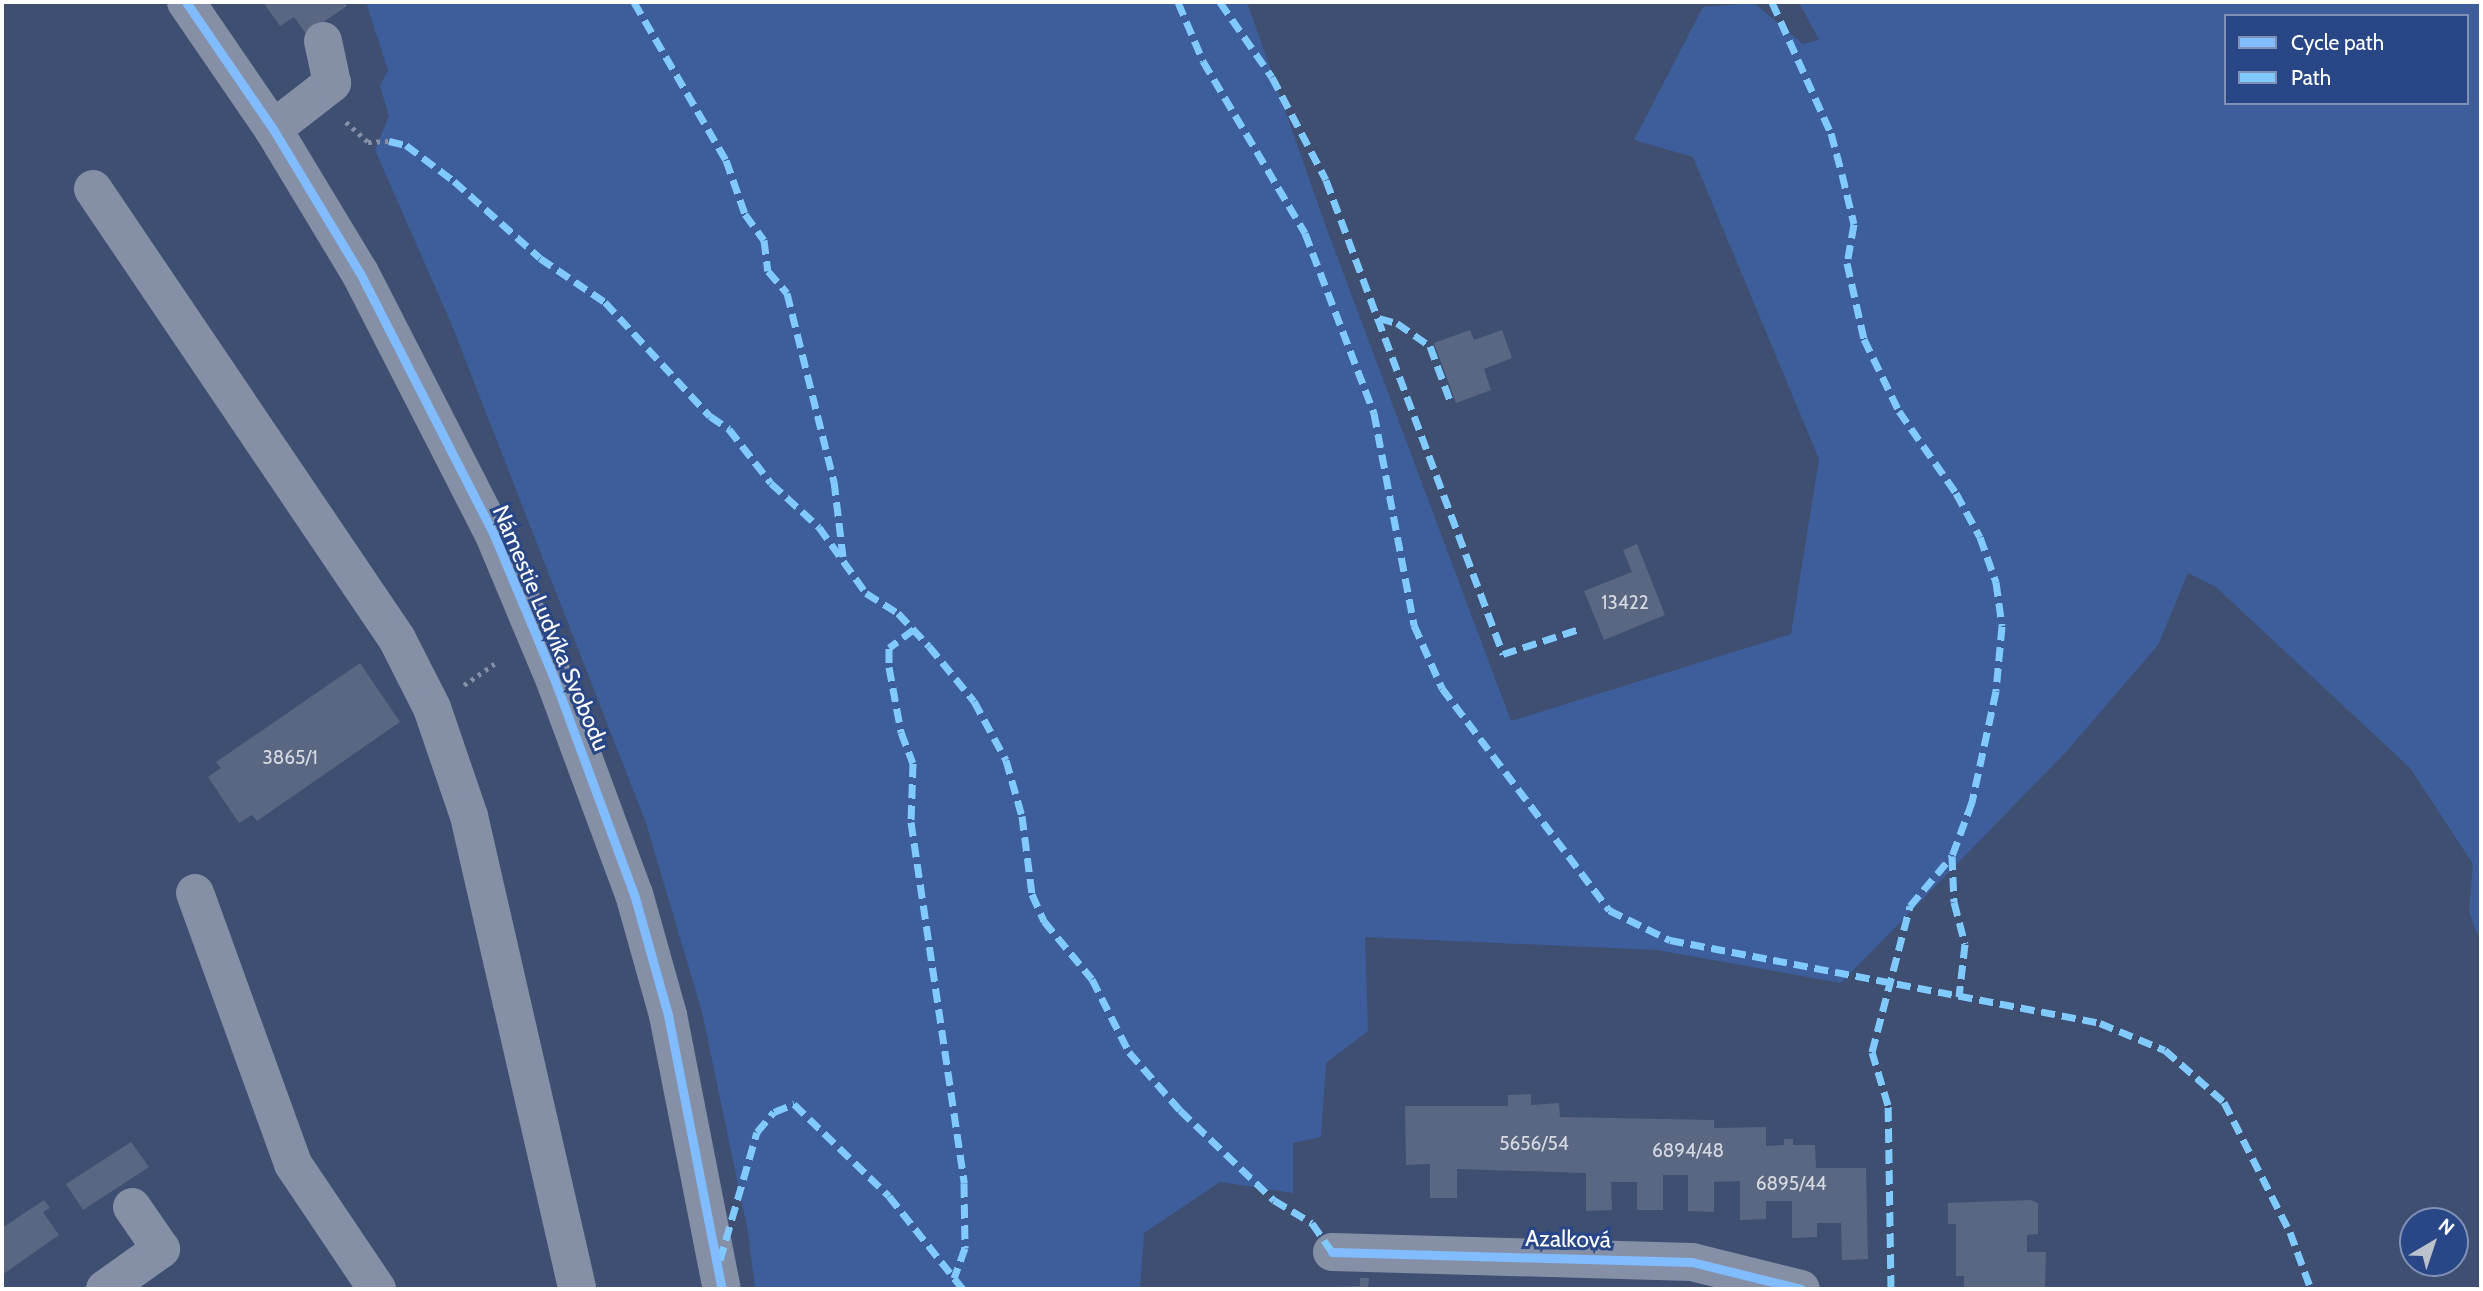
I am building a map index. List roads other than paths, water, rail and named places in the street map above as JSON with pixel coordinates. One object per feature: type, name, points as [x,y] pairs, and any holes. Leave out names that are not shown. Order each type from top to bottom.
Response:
[{"type":"street","name":"Námestie Ludvíka Svobodu","points":[[186,2],[273,129],[360,273],[488,523],[595,781],[634,894],[668,1016],[722,1289]]},
{"type":"street","points":[[273,129],[332,83],[323,41]]},
{"type":"street","points":[[93,189],[397,639],[432,708],[469,816],[577,1289]]},
{"type":"street","points":[[195,893],[293,1164],[377,1289]]},
{"type":"street","points":[[104,1289],[160,1250],[131,1207]]},
{"type":"street","name":"Azalková","points":[[1332,1252],[1692,1262],[1801,1289]]}]
